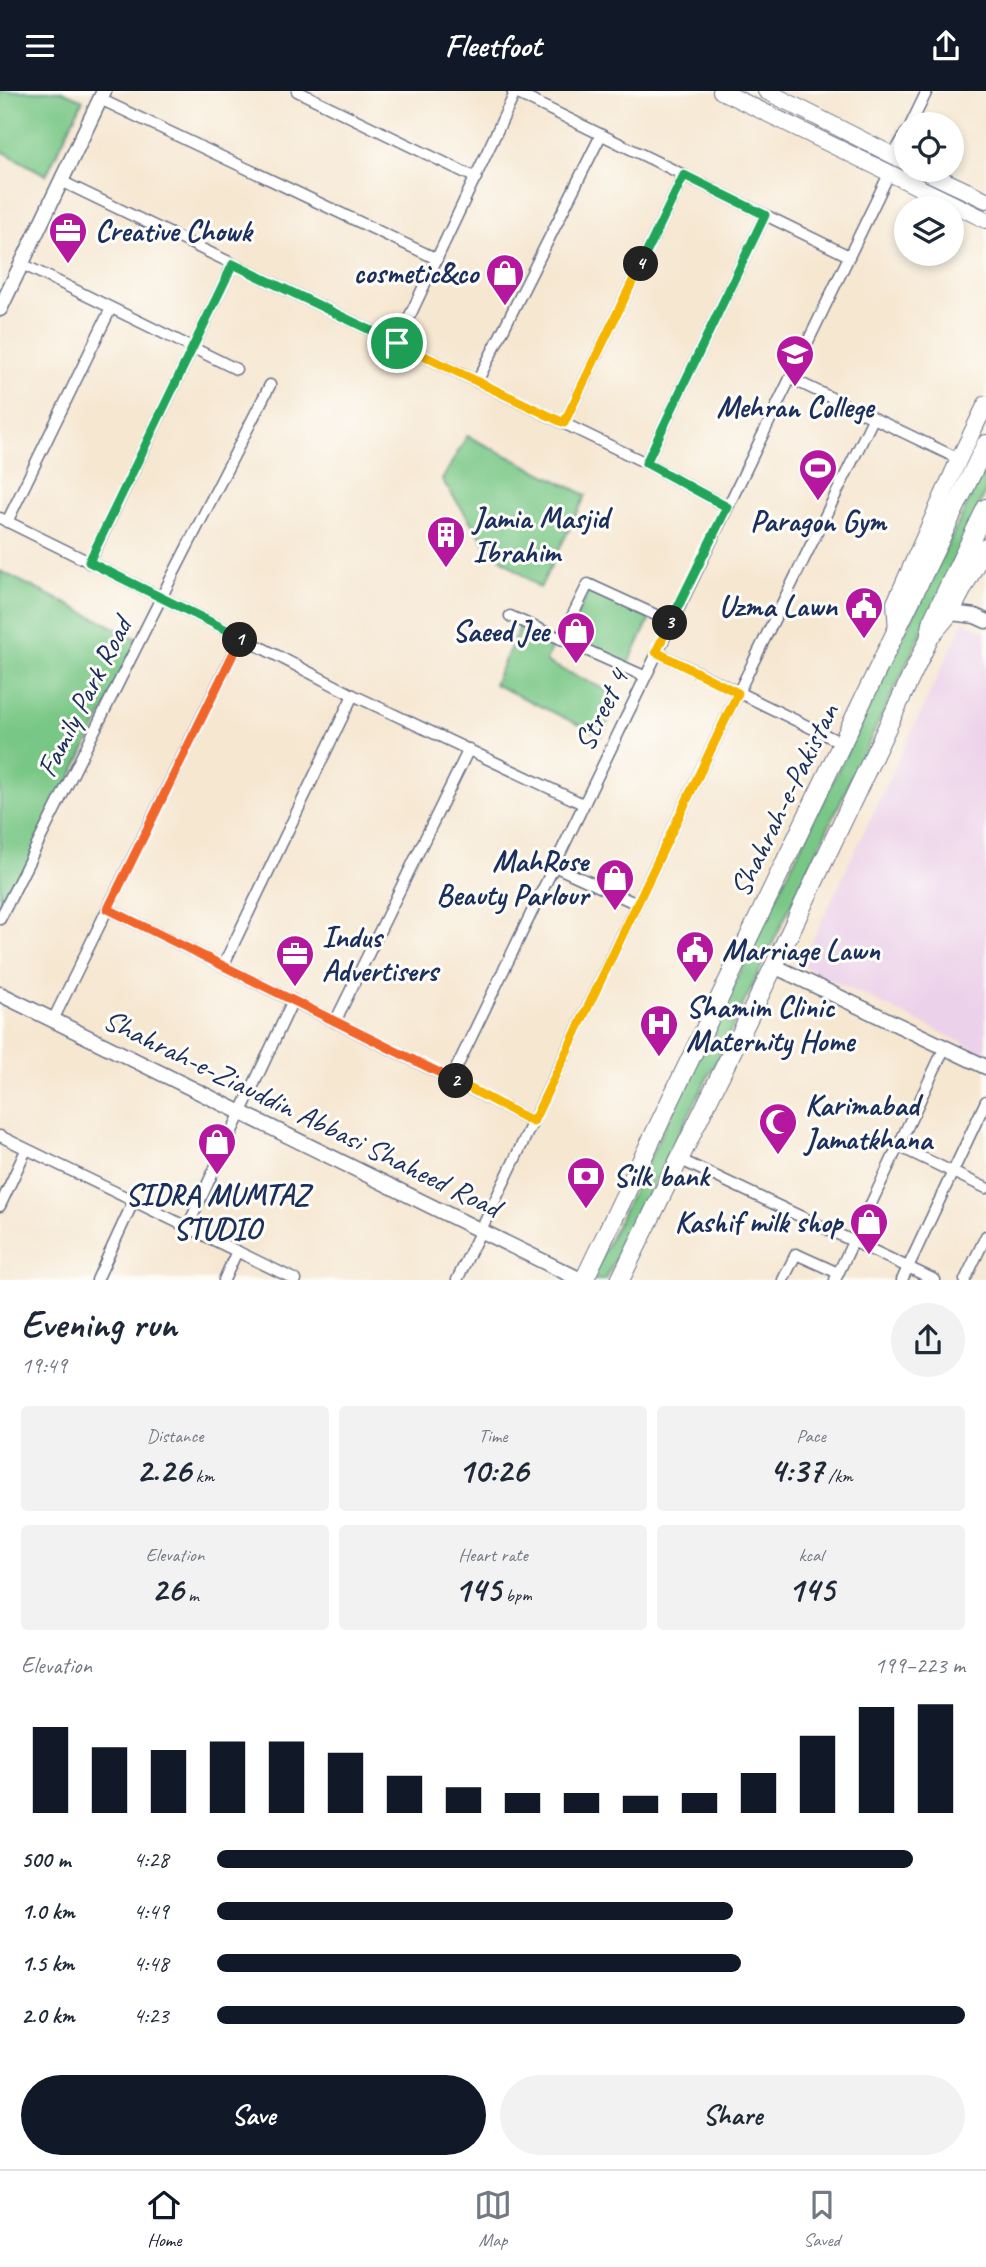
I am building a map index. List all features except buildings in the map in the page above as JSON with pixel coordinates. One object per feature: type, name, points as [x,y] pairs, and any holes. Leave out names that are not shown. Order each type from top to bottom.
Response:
[{"type":"highway","name":"Shahrah-e-Pakistan","points":[[582,1280],[986,444]]},
{"type":"highway","name":"Shahrah-e-Pakistan","points":[[620,1280],[774,966],[929,639],[933,619],[986,508]]},
{"type":"main road","points":[[721,91],[985,220]]},
{"type":"main road","points":[[766,91],[894,156]]},
{"type":"main road","points":[[948,182],[986,200]]},
{"type":"main road","points":[[897,632],[895,603],[958,459],[986,404]]},
{"type":"main road","points":[[929,639],[951,613],[986,546]]},
{"type":"street","points":[[297,91],[476,179]]},
{"type":"street","points":[[397,343],[476,179],[514,91],[849,256]]},
{"type":"street","points":[[917,112],[927,91]]},
{"type":"street","points":[[2,301],[102,95],[437,260]]},
{"type":"street","points":[[477,381],[601,135]]},
{"type":"street","name":"Street 4","points":[[452,1079],[644,676],[889,174]]},
{"type":"street","points":[[564,423],[684,175]]},
{"type":"street","points":[[61,181],[646,463],[727,507]]},
{"type":"street","points":[[646,463],[765,215]]},
{"type":"street","points":[[22,264],[236,369]]},
{"type":"street","points":[[89,562],[233,264]]},
{"type":"street","points":[[111,307],[3,520],[353,695],[583,804]]},
{"type":"street","points":[[790,379],[958,459]]},
{"type":"street","name":"Family Park Road","points":[[0,919],[270,385]]},
{"type":"street","points":[[457,1280],[738,693],[873,419]]},
{"type":"street","points":[[561,639],[588,584],[671,622]]},
{"type":"street","points":[[964,587],[980,618]]},
{"type":"street","points":[[951,613],[980,618]]},
{"type":"street","points":[[510,616],[644,676]]},
{"type":"street","points":[[53,1020],[241,637]]},
{"type":"street","points":[[656,652],[842,743]]},
{"type":"street","points":[[223,966],[353,695]]},
{"type":"street","points":[[335,1022],[469,749]]},
{"type":"street","points":[[554,866],[637,904]]},
{"type":"street","points":[[108,909],[452,1079],[533,1122]]},
{"type":"street","points":[[774,966],[986,1067]]},
{"type":"street","name":"Shahrah-e-Ziauddin Abbasi Shaheed Road","points":[[0,994],[582,1280]]},
{"type":"street","points":[[188,1226],[293,1000]]},
{"type":"street","points":[[783,1280],[796,1254],[837,1276],[945,1047]]},
{"type":"street","points":[[902,1280],[986,1101]]},
{"type":"street","points":[[0,1136],[296,1280]]},
{"type":"street","points":[[898,1146],[986,1188]]},
{"type":"street","points":[[0,1206],[26,1150]]},
{"type":"street","points":[[679,1159],[935,1280]]},
{"type":"street","points":[[97,1280],[134,1200]]},
{"type":"street","points":[[965,1280],[986,1236]]},
{"type":"street","points":[[224,1280],[237,1251]]},
{"type":"shaded area","points":[[964,621],[986,632],[986,1054],[801,965]]},
{"type":"green space","points":[[0,91],[62,91],[83,100],[46,175],[0,150]]},
{"type":"green space","points":[[467,436],[586,495],[540,588],[490,550],[442,480]]},
{"type":"green space","points":[[986,466],[986,491],[931,613],[720,1053],[605,1280],[590,1280]]},
{"type":"green space","points":[[0,571],[140,640],[0,919]]},
{"type":"green space","points":[[589,590],[650,619],[627,666],[567,637]]},
{"type":"green space","points":[[521,624],[554,640],[546,662],[619,696],[602,736],[494,684]]},
{"type":"place","name":"Creative Chowk","points":[[68,265]]},
{"type":"place","name":"cosmetic&co","points":[[505,307]]},
{"type":"place","name":"Mehran College","points":[[795,388]]},
{"type":"place","name":"Paragon Gym","points":[[818,502]]},
{"type":"place","name":"Jamia Masjid Ibrahim","points":[[446,569]]},
{"type":"place","name":"Uzma Lawn","points":[[864,640]]},
{"type":"place","name":"Saeed Jee","points":[[576,665]]},
{"type":"place","name":"MahRose Beauty Parlour","points":[[615,912]]},
{"type":"place","name":"Marriage Lawn","points":[[695,984]]},
{"type":"place","name":"Indus Advertisers","points":[[295,988]]},
{"type":"place","name":"Shamim Clinic Maternity Home","points":[[659,1058]]},
{"type":"place","name":"Karimabad Jamatkhana","points":[[778,1156]]},
{"type":"place","name":"SIDRA MUMTAZ STUDIO","points":[[217,1176]]},
{"type":"place","name":"Silk bank","points":[[586,1210]]},
{"type":"place","name":"Kashif milk shop","points":[[869,1256]]},
{"type":"route","points":[[684,175],[765,215],[646,463],[727,507],[656,652],[738,693],[533,1122],[452,1079],[108,909],[241,637],[89,562],[233,264],[397,343],[564,423],[684,175]]}]
